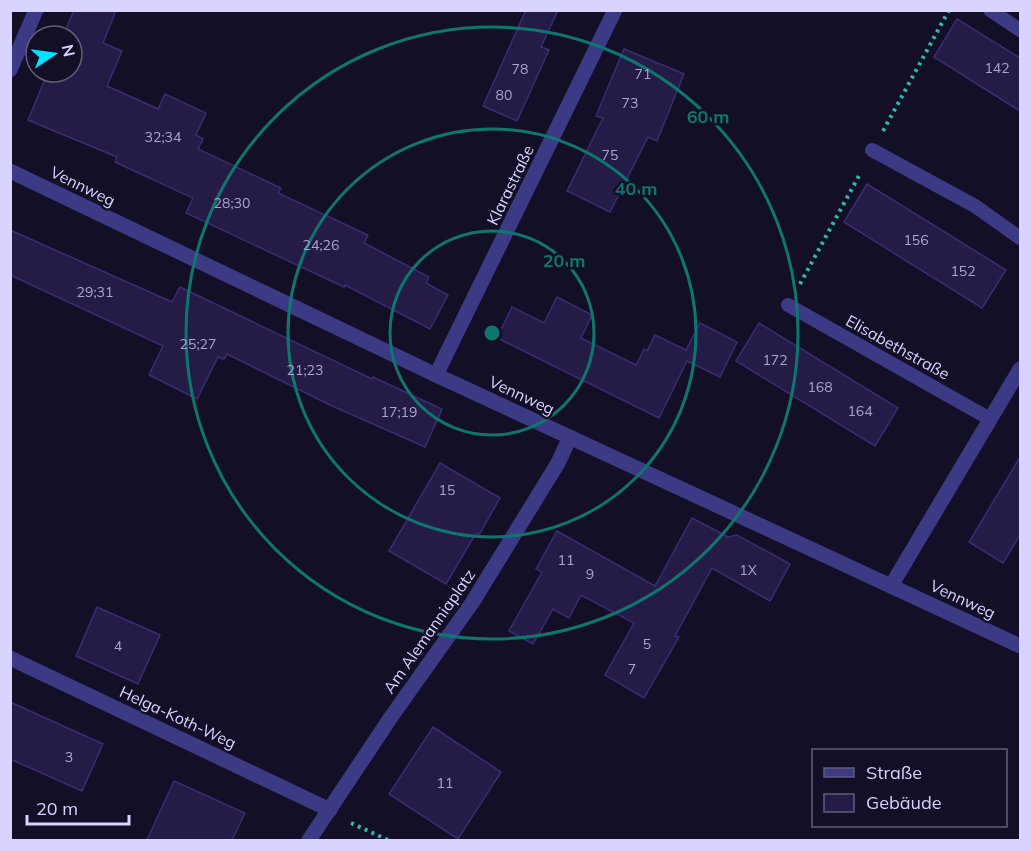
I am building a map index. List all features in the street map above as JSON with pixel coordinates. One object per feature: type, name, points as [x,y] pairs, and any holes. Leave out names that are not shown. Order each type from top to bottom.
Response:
[{"type":"street","points":[[10,70],[36,10]]},
{"type":"street","name":"Klarastraße","points":[[436,375],[615,10]]},
{"type":"street","name":"Vennweg","points":[[10,171],[436,375],[1020,646]]},
{"type":"street","points":[[891,586],[1020,369]]},
{"type":"street","name":"Am Alemanniaplatz","points":[[309,840],[391,717],[472,603],[558,463],[570,437]]},
{"type":"street","name":"Helga-Koth-Weg","points":[[10,657],[330,810]]},
{"type":"lane","points":[[990,10],[1020,30]]},
{"type":"lane","points":[[872,150],[975,206],[1020,238]]},
{"type":"lane","name":"Elisabethstraße","points":[[788,305],[990,419]]},
{"type":"path","points":[[330,810],[351,824],[388,840]]},
{"type":"building","points":[[74,10],[116,10],[103,43],[122,51],[107,86],[158,109],[165,94],[206,113],[196,135],[203,139],[198,149],[281,188],[278,193],[368,235],[364,243],[429,277],[426,283],[448,295],[430,329],[345,285],[344,287],[186,213],[193,198],[115,162],[117,157],[28,120],[43,84],[84,84],[84,24],[68,24]]},
{"type":"building","points":[[526,10],[558,10],[541,47],[549,50],[517,121],[483,106]]},
{"type":"building","points":[[957,19],[1020,58],[1020,111],[934,57]]},
{"type":"building","points":[[624,49],[684,74],[657,141],[648,137],[610,212],[567,191],[603,118],[596,116]]},
{"type":"building","points":[[867,184],[1006,270],[982,308],[844,222]]},
{"type":"building","points":[[10,230],[172,302],[180,287],[372,379],[373,377],[442,409],[425,447],[330,405],[227,354],[224,359],[218,357],[197,399],[149,375],[163,346],[10,275]]},
{"type":"building","points":[[557,297],[592,315],[581,338],[636,365],[644,349],[647,351],[655,335],[686,350],[700,323],[737,342],[720,377],[687,361],[659,418],[497,338],[512,307],[544,323]]},
{"type":"building","points":[[759,323],[898,408],[875,446],[736,361]]},
{"type":"building","points":[[1020,457],[1020,535],[1003,563],[969,542]]},
{"type":"building","points":[[440,463],[500,498],[479,535],[476,533],[446,584],[389,551]]},
{"type":"building","points":[[692,518],[728,537],[737,535],[790,564],[770,601],[712,568],[675,636],[679,637],[644,698],[605,675],[634,623],[581,595],[569,618],[553,609],[533,644],[509,631],[542,572],[536,569],[557,531],[655,586]]},
{"type":"building","points":[[97,607],[160,635],[138,684],[76,656]]},
{"type":"building","points":[[10,702],[103,744],[82,791],[10,759]]},
{"type":"building","points":[[433,727],[501,772],[458,839],[389,794]]},
{"type":"building","points":[[174,781],[245,813],[232,840],[147,840]]}]
